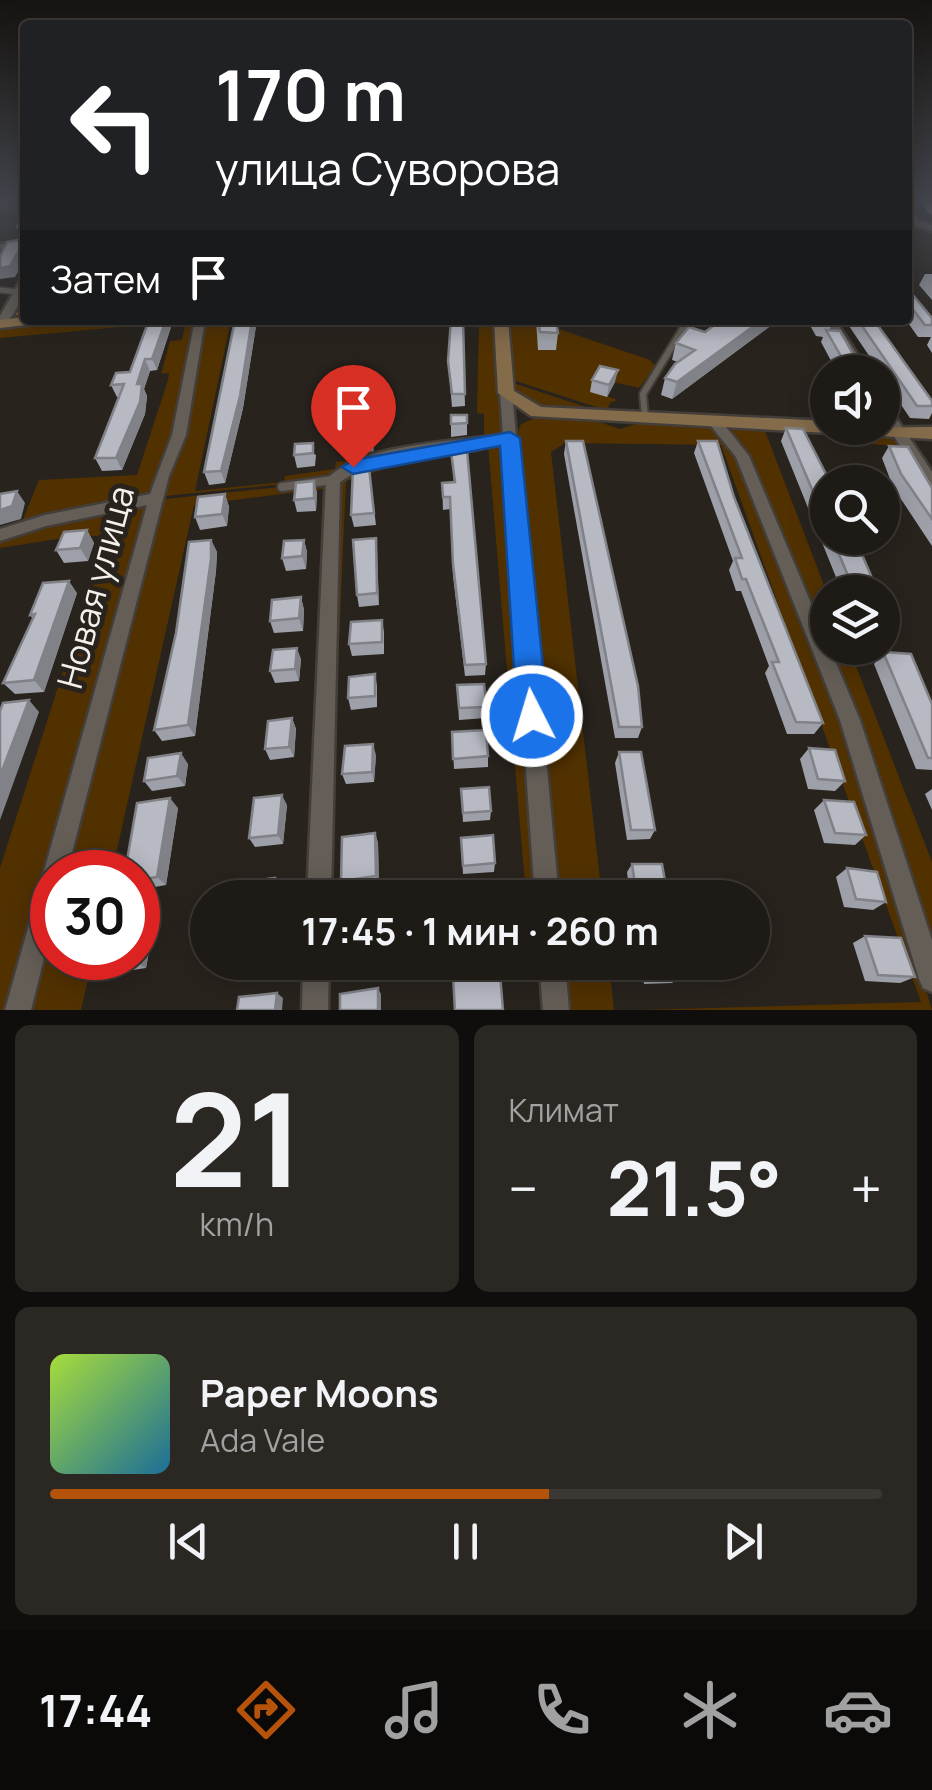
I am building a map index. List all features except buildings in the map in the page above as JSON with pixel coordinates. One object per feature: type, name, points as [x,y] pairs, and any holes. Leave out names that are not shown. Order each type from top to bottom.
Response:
[{"type":"main road","points":[[501,325],[506,392],[537,412],[810,427]]},
{"type":"main road","points":[[900,432],[932,434]]},
{"type":"street","points":[[0,324],[20,291]]},
{"type":"street","name":"Новая улица","points":[[61,850],[156,498],[180,436],[199,325]]},
{"type":"street","points":[[833,325],[852,355]]},
{"type":"street","points":[[506,392],[546,880]]},
{"type":"street","points":[[320,880],[334,480],[353,467],[386,458],[510,433],[537,412]]},
{"type":"street","points":[[714,420],[742,456],[850,720],[932,979]]},
{"type":"street","points":[[900,438],[932,483]]},
{"type":"street","points":[[0,535],[46,521],[156,498]]},
{"type":"street","points":[[18,1010],[30,964]]},
{"type":"street","points":[[315,1010],[316,980]]},
{"type":"street","points":[[554,980],[556,1010]]},
{"type":"lane","points":[[645,418],[643,394],[685,325]]},
{"type":"lane","points":[[282,486],[334,480]]},
{"type":"shaded area","points":[[20,324],[142,325],[0,338],[0,326]]},
{"type":"shaded area","points":[[185,325],[196,325],[176,435],[152,497],[20,527],[39,480],[137,475],[168,380],[169,373],[161,374],[170,341],[182,340]]},
{"type":"shaded area","points":[[202,325],[230,325],[195,491],[284,482],[285,476],[335,469],[336,462],[484,439],[484,414],[477,413],[479,325],[496,325],[505,435],[463,446],[367,459],[332,479],[166,496],[161,493],[184,434]]},
{"type":"shaded area","points":[[507,325],[510,382],[601,412],[542,409],[510,389]]},
{"type":"shaded area","points":[[508,325],[553,327],[650,360],[656,366],[639,388],[613,382],[607,396],[618,400],[611,402],[608,407],[612,409],[513,380]]},
{"type":"shaded area","points":[[538,417],[596,421],[620,429],[645,421],[709,423],[733,446],[810,633],[810,665],[823,665],[846,721],[932,1010],[640,1010],[921,1002],[721,445],[565,443],[551,452],[600,880],[554,880],[515,438],[521,424]]},
{"type":"shaded area","points":[[724,424],[810,429],[810,434],[765,431],[820,575],[810,575],[810,632],[745,456],[723,430]]},
{"type":"shaded area","points":[[505,443],[537,880],[525,880],[488,444]]},
{"type":"shaded area","points":[[483,445],[483,451],[398,465],[346,481],[328,880],[337,480],[365,465]]},
{"type":"shaded area","points":[[329,482],[314,880],[306,880],[323,489],[194,505],[117,850],[67,850],[158,504],[165,499]]},
{"type":"shaded area","points":[[151,501],[56,850],[30,850],[30,944],[12,1010],[0,1010],[0,868],[106,537],[83,535],[0,548],[0,537],[47,522]]},
{"type":"shaded area","points":[[822,665],[856,665],[932,862],[932,962]]},
{"type":"shaded area","points":[[33,980],[88,980],[81,1010],[25,1010]]},
{"type":"shaded area","points":[[563,980],[611,980],[614,1010],[566,1010]]},
{"type":"waterway","points":[[14,314],[20,313]]},
{"type":"route","points":[[353,467],[510,438],[532,716]]}]
